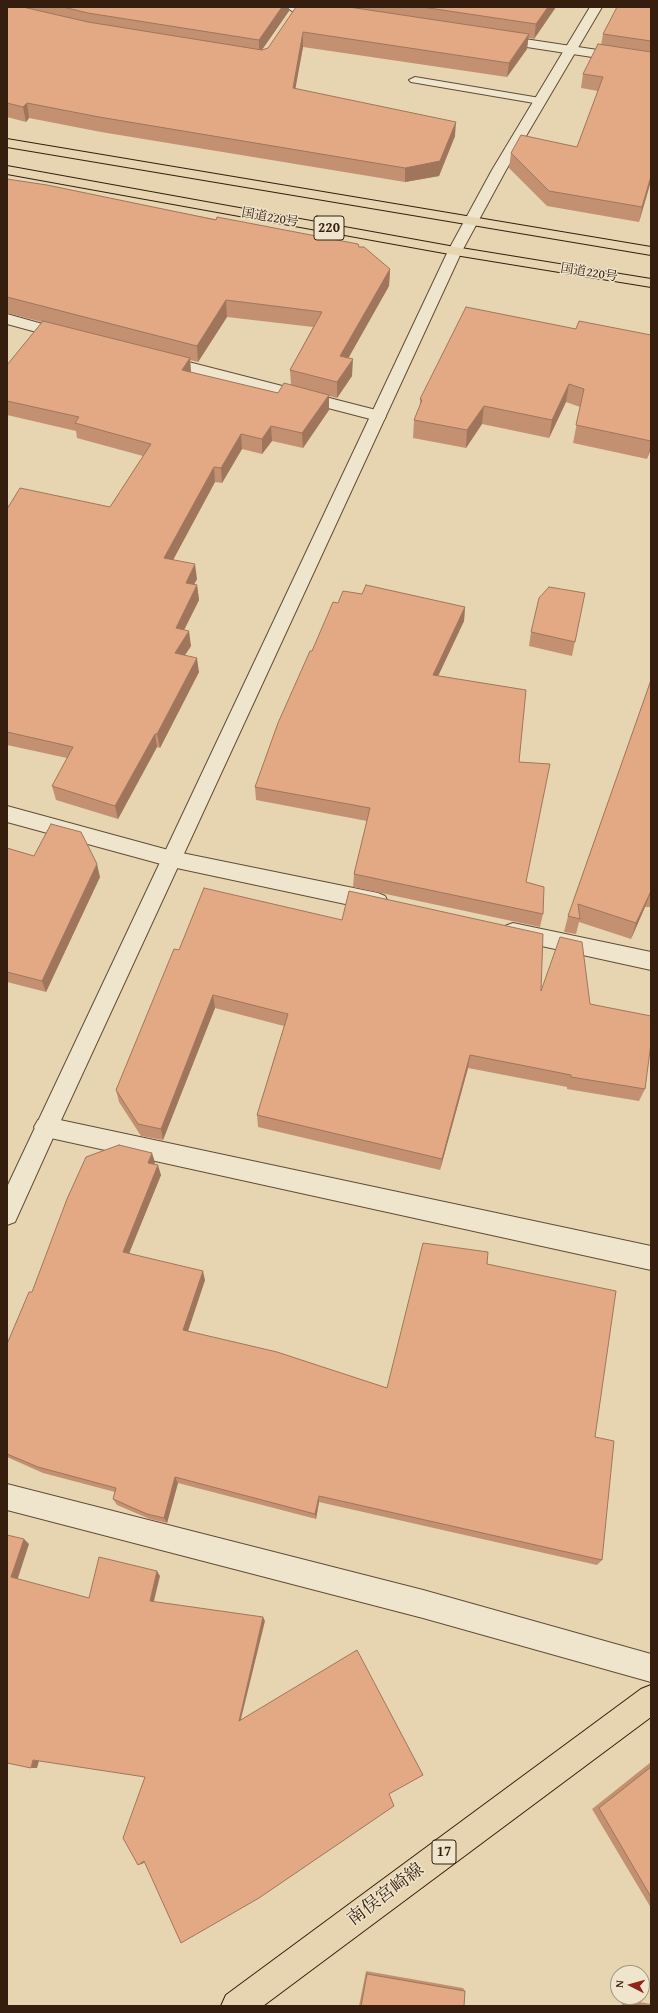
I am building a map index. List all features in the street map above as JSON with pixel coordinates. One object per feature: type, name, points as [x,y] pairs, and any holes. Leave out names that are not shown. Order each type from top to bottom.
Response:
[{"type":"main road","name":"国道220号","points":[[7,143],[651,252]]},
{"type":"main road","name":"国道220号","points":[[7,170],[455,251],[651,283]]},
{"type":"main road","name":"南俣宮崎線","points":[[237,2006],[651,1699]]},
{"type":"street","points":[[7,1214],[46,1127],[455,251],[470,222],[596,7]]},
{"type":"street","points":[[295,8],[337,13]]},
{"type":"street","points":[[484,37],[651,62]]},
{"type":"street","points":[[7,320],[82,339]]},
{"type":"street","points":[[150,357],[378,416]]},
{"type":"street","points":[[7,814],[172,859],[250,874],[397,906]]},
{"type":"street","points":[[496,928],[651,961]]},
{"type":"street","points":[[46,1127],[651,1258]]},
{"type":"street","points":[[7,1497],[424,1604],[651,1668]]},
{"type":"lane","points":[[290,21],[295,8]]},
{"type":"lane","points":[[415,80],[540,101]]},
{"type":"building","points":[[7,7],[23,7],[88,22],[262,50],[268,48],[296,7],[349,7],[529,34],[509,63],[303,32],[293,88],[456,122],[440,161],[405,168],[99,117],[27,103],[23,107],[7,103]]},
{"type":"building","points":[[63,7],[282,7],[259,40],[88,13]]},
{"type":"building","points":[[422,7],[548,7],[536,24]]},
{"type":"building","points":[[617,7],[651,7],[651,41],[603,34]]},
{"type":"building","points":[[598,44],[651,52],[651,176],[642,207],[549,191],[511,153],[521,135],[577,147],[603,77],[583,74]]},
{"type":"building","points":[[7,179],[47,185],[216,220],[217,217],[358,244],[359,247],[364,247],[390,269],[340,356],[353,359],[337,382],[290,370],[322,312],[226,300],[197,346],[7,297]]},
{"type":"building","points":[[466,307],[576,329],[579,321],[651,335],[651,441],[576,425],[584,389],[569,384],[552,420],[484,406],[467,430],[414,420],[422,400],[420,399]]},
{"type":"building","points":[[43,321],[190,358],[182,370],[278,393],[284,383],[329,395],[302,433],[271,426],[262,439],[241,434],[221,468],[214,467],[164,558],[195,564],[186,583],[197,585],[176,628],[189,631],[175,653],[197,658],[157,734],[155,734],[115,806],[52,786],[73,747],[7,732],[7,509],[20,488],[110,507],[151,444],[75,423],[79,417],[7,401],[7,365]]},
{"type":"building","points":[[366,585],[465,607],[433,675],[526,690],[519,762],[550,764],[526,882],[544,887],[543,914],[354,874],[370,808],[255,787],[278,723],[333,602],[338,603],[343,591],[362,594]]},
{"type":"building","points":[[549,587],[585,593],[575,642],[531,632],[539,598]]},
{"type":"building","points":[[651,680],[651,891],[636,923],[578,904],[580,919],[568,916]]},
{"type":"building","points":[[51,824],[81,832],[97,864],[42,981],[7,972],[7,848],[34,856]]},
{"type":"building","points":[[204,888],[342,920],[349,891],[543,934],[541,991],[560,937],[582,942],[590,1004],[651,1016],[651,1043],[645,1089],[571,1077],[571,1075],[470,1055],[442,1159],[257,1115],[288,1014],[213,995],[161,1129],[138,1124],[116,1090],[174,949],[179,950]]},
{"type":"building","points":[[119,1145],[152,1153],[148,1163],[158,1165],[123,1252],[203,1271],[183,1330],[277,1352],[387,1388],[423,1243],[488,1252],[487,1264],[616,1291],[595,1437],[614,1441],[602,1560],[319,1496],[315,1514],[175,1477],[164,1518],[147,1514],[113,1499],[116,1488],[38,1467],[7,1454],[7,1344],[29,1292],[32,1292],[67,1199],[86,1157]]},
{"type":"building","points":[[7,1535],[24,1539],[11,1577],[89,1598],[99,1557],[157,1571],[150,1601],[263,1617],[239,1721],[357,1650],[423,1775],[389,1794],[394,1806],[259,1898],[181,1943],[144,1861],[138,1865],[123,1838],[145,1777],[33,1760],[31,1768],[7,1763]]},
{"type":"building","points":[[651,1767],[651,1897],[599,1808]]},
{"type":"building","points":[[367,1974],[465,1991],[464,2006],[361,2006]]},
{"type":"building","points":[[637,2005],[644,2006],[630,2006]]}]
